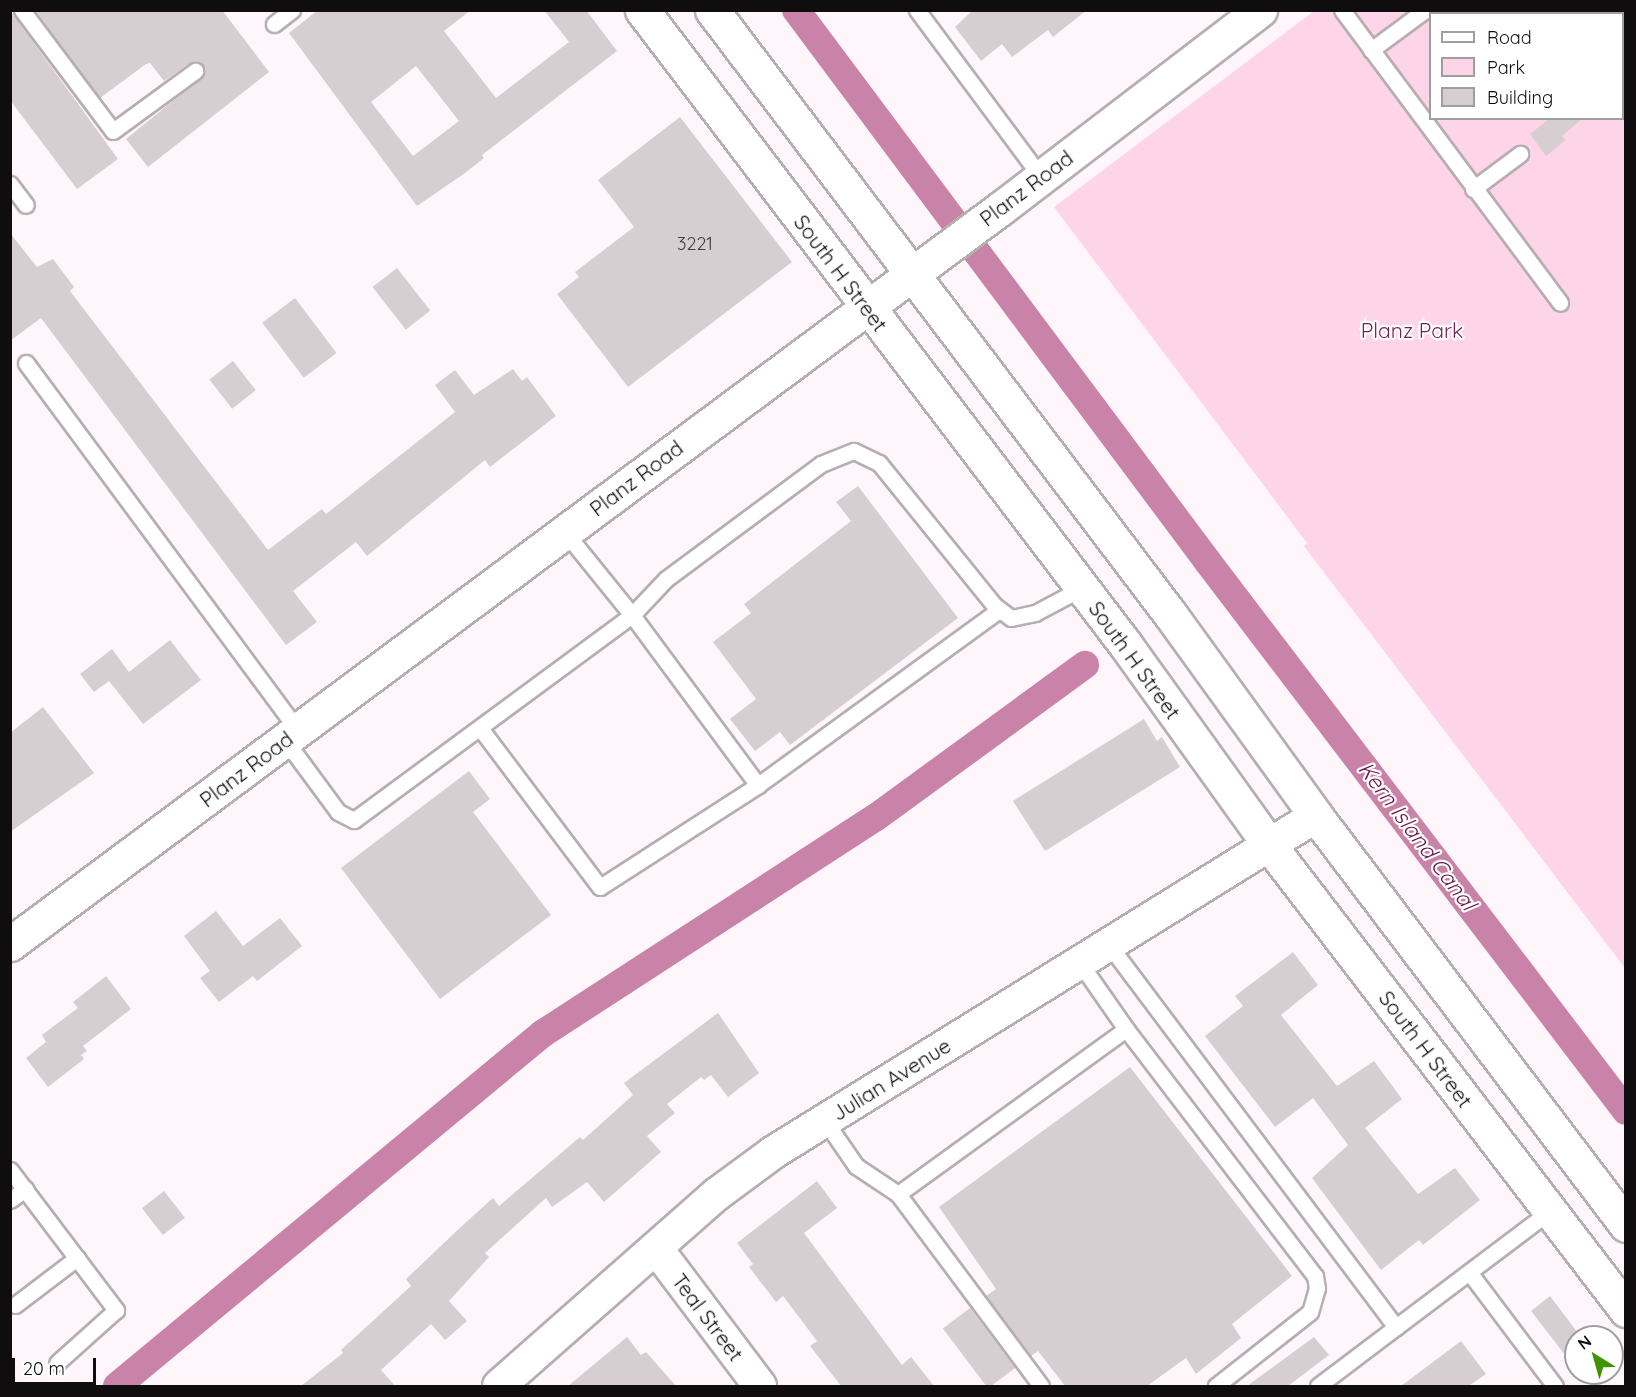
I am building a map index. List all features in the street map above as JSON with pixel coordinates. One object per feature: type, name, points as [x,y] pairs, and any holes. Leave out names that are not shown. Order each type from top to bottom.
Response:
[{"type":"street","name":"South H Street","points":[[642,10],[1082,588],[1270,846],[1626,1310]]},
{"type":"street","points":[[712,10],[1170,614],[1316,816],[1626,1225]]},
{"type":"street","name":"Planz Road","points":[[10,944],[911,272],[1001,208],[1260,10]]},
{"type":"street","name":"Julian Avenue","points":[[499,1386],[717,1194],[825,1121],[1316,816]]},
{"type":"street","name":"Teal Street","points":[[656,1248],[760,1386]]},
{"type":"lane","points":[[22,10],[113,131],[195,71]]},
{"type":"lane","points":[[274,24],[292,10]]},
{"type":"lane","points":[[917,10],[1041,177]]},
{"type":"lane","points":[[1342,10],[1560,303]]},
{"type":"lane","points":[[1371,50],[1425,10]]},
{"type":"lane","points":[[1473,189],[1520,154]]},
{"type":"lane","points":[[10,184],[26,205]]},
{"type":"lane","points":[[26,363],[291,735],[338,812],[354,820],[632,615],[666,579],[820,464],[854,451],[879,463],[999,610],[1011,618],[1019,618],[1082,588]]},
{"type":"lane","points":[[564,531],[632,615],[758,785]]},
{"type":"lane","points":[[480,728],[600,887],[758,785],[999,610]]},
{"type":"lane","points":[[1109,945],[1396,1327]]},
{"type":"lane","points":[[1080,963],[1126,1029],[1316,1282],[1316,1300],[1310,1311],[1216,1386]]},
{"type":"lane","points":[[898,1194],[1126,1029]]},
{"type":"lane","points":[[825,1121],[856,1166],[898,1194],[1041,1386]]},
{"type":"lane","points":[[10,1170],[116,1310],[57,1363]]},
{"type":"lane","points":[[10,1200],[25,1189]]},
{"type":"lane","points":[[1318,1386],[1550,1211]]},
{"type":"lane","points":[[15,1305],[77,1258]]},
{"type":"lane","points":[[1469,1272],[1555,1386]]},
{"type":"green space","name":"Planz Park","points":[[1314,11],[1625,11],[1625,968],[1304,546],[1307,543],[1054,207]]},
{"type":"building","points":[[10,10],[118,159],[77,189],[10,100]]},
{"type":"building","points":[[35,10],[222,10],[269,72],[148,167],[126,139],[201,78],[202,65],[190,63],[164,81],[150,63],[146,64],[100,98]]},
{"type":"building","points":[[318,10],[471,10],[444,31],[496,98],[569,42],[544,10],[586,10],[617,51],[482,155],[484,158],[465,173],[417,206],[289,33]],"holes":[[[416,66],[459,121],[413,156],[371,102]]]},
{"type":"building","points":[[973,10],[1087,10],[1053,37],[1048,30],[1012,57],[1002,44],[981,61],[955,27]]},
{"type":"building","points":[[680,117],[792,262],[628,387],[557,294],[579,277],[575,272],[634,227],[598,180]]},
{"type":"building","points":[[1548,120],[1581,120],[1562,136],[1566,140],[1546,156],[1530,134]]},
{"type":"building","points":[[10,233],[37,267],[53,259],[74,287],[70,291],[268,550],[322,509],[326,514],[455,412],[435,385],[455,370],[474,395],[513,369],[522,381],[527,377],[556,416],[490,467],[485,460],[367,556],[356,542],[293,591],[317,622],[286,645],[41,318],[10,341]]},
{"type":"building","points":[[397,268],[430,311],[406,330],[373,287]]},
{"type":"building","points":[[295,298],[337,353],[304,378],[262,323]]},
{"type":"building","points":[[233,361],[256,390],[232,409],[209,379]]},
{"type":"building","points":[[858,486],[958,618],[790,745],[780,732],[755,751],[730,719],[756,699],[713,642],[751,613],[744,604],[851,521],[836,502]]},
{"type":"building","points":[[170,640],[201,680],[143,724],[109,681],[94,692],[80,674],[112,649],[129,672]]},
{"type":"building","points":[[43,707],[94,773],[10,832],[10,733]]},
{"type":"building","points":[[1144,719],[1157,741],[1162,737],[1180,767],[1045,851],[1013,801]]},
{"type":"building","points":[[469,771],[490,799],[473,812],[551,915],[440,999],[341,868]]},
{"type":"building","points":[[216,911],[243,946],[280,918],[302,946],[257,981],[253,976],[219,1002],[200,978],[210,971],[184,936]]},
{"type":"building","points":[[1293,952],[1318,985],[1281,1015],[1337,1086],[1374,1061],[1402,1099],[1365,1128],[1418,1194],[1455,1168],[1480,1200],[1423,1245],[1419,1240],[1381,1270],[1312,1178],[1348,1145],[1313,1098],[1275,1127],[1205,1036],[1243,1006],[1235,996]]},
{"type":"building","points":[[106,976],[131,1009],[83,1046],[87,1051],[81,1055],[84,1059],[48,1087],[26,1058],[46,1042],[42,1035],[78,1008],[73,1002]]},
{"type":"building","points":[[718,1013],[759,1073],[728,1097],[711,1075],[704,1080],[701,1077],[667,1104],[675,1113],[647,1136],[661,1152],[604,1202],[587,1182],[552,1207],[546,1198],[485,1253],[489,1257],[449,1301],[467,1321],[445,1340],[431,1324],[381,1370],[395,1386],[301,1386],[343,1353],[341,1350],[411,1286],[406,1279],[493,1198],[499,1206],[580,1137],[583,1140],[633,1095],[624,1083]]},
{"type":"building","points":[[1130,1067],[1292,1276],[1232,1324],[1241,1338],[1196,1374],[1186,1358],[1147,1386],[1065,1386],[1038,1351],[1031,1356],[986,1296],[996,1289],[939,1207]]},
{"type":"building","points":[[817,1181],[837,1208],[804,1233],[902,1365],[911,1357],[934,1386],[841,1386],[810,1346],[817,1341],[783,1296],[776,1302],[749,1267],[753,1264],[737,1243]]},
{"type":"building","points":[[164,1191],[185,1218],[163,1235],[142,1208]]},
{"type":"building","points":[[1550,1296],[1572,1325],[1564,1325],[1564,1354],[1531,1311]]},
{"type":"building","points":[[970,1308],[1015,1368],[991,1386],[986,1386],[943,1328]]},
{"type":"building","points":[[627,1337],[641,1355],[646,1352],[676,1386],[568,1386]]},
{"type":"building","points":[[1314,1337],[1329,1355],[1288,1386],[1247,1386]]},
{"type":"building","points":[[1461,1341],[1486,1374],[1469,1386],[1401,1386]]},
{"type":"waterway","name":"Kern Island Canal","points":[[796,10],[1208,562],[1626,1111]]},
{"type":"waterway","points":[[117,1386],[542,1034],[875,818],[1085,665]]}]
